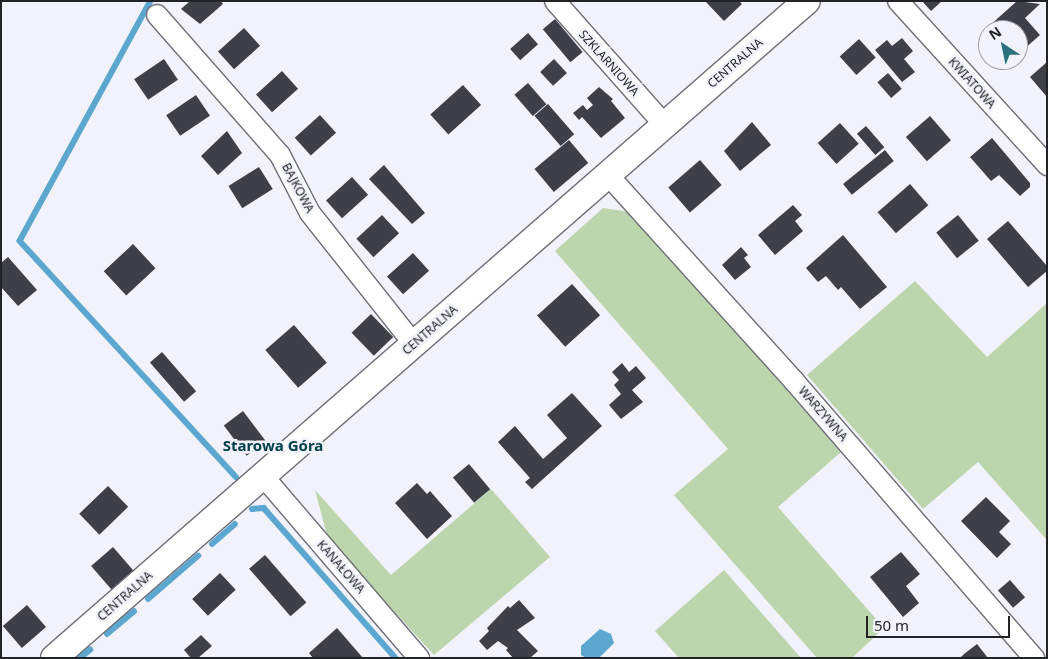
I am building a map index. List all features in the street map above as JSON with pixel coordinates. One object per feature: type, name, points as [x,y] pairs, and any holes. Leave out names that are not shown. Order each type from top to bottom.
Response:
[{"type":"street","name":"SZKLARNIOWA","points":[[555,1],[664,124]]},
{"type":"street","name":"CENTRALNA","points":[[54,658],[806,1]]},
{"type":"street","name":"KWIATOWA","points":[[898,1],[1047,165]]},
{"type":"street","name":"BAJKOWA","points":[[157,15],[280,155],[310,213],[414,344]]},
{"type":"street","name":"WARZYWNA","points":[[608,174],[801,389],[1034,658]]},
{"type":"street","name":"KANAŁOWA","points":[[263,476],[419,658]]},
{"type":"green space","points":[[603,208],[631,212],[841,452],[778,507],[884,628],[852,658],[817,658],[674,495],[728,449],[555,251]]},
{"type":"green space","points":[[915,281],[987,357],[1047,303],[1047,540],[978,462],[923,509],[807,375]]},
{"type":"green space","points":[[491,489],[550,557],[434,655],[328,539],[315,490],[391,575]]},
{"type":"green space","points":[[724,570],[801,658],[679,658],[655,631]]},
{"type":"water","points":[[600,629],[611,634],[614,643],[600,657],[586,658],[581,655],[581,646]]},
{"type":"building","points":[[190,1],[221,1],[223,4],[200,24],[181,9]]},
{"type":"building","points":[[705,1],[739,1],[742,4],[724,21]]},
{"type":"building","points":[[922,1],[942,1],[931,11]]},
{"type":"building","points":[[1017,1],[1040,4],[1025,18],[1027,20],[996,20]]},
{"type":"building","points":[[555,19],[583,52],[570,62],[543,29]]},
{"type":"building","points":[[1028,21],[1040,35],[1028,46]]},
{"type":"building","points":[[244,28],[260,46],[234,69],[218,51]]},
{"type":"building","points":[[528,33],[538,44],[520,60],[510,49]]},
{"type":"building","points":[[902,38],[913,51],[904,59],[915,72],[902,82],[875,50],[887,40],[892,46]]},
{"type":"building","points":[[859,39],[876,58],[856,75],[840,56]]},
{"type":"building","points":[[164,59],[178,80],[148,100],[134,79]]},
{"type":"building","points":[[554,59],[567,73],[553,86],[540,72]]},
{"type":"building","points":[[1047,62],[1047,97],[1030,77]]},
{"type":"building","points":[[282,71],[298,89],[272,112],[256,94]]},
{"type":"building","points":[[888,73],[902,89],[891,98],[877,82]]},
{"type":"building","points":[[528,83],[546,104],[533,116],[514,95]]},
{"type":"building","points":[[463,85],[481,105],[448,135],[430,114]]},
{"type":"building","points":[[599,87],[613,99],[611,101],[625,118],[601,138],[582,117],[579,120],[573,113],[583,105],[587,110],[593,105],[587,98]]},
{"type":"building","points":[[196,95],[210,116],[180,136],[166,115]]},
{"type":"building","points":[[548,104],[574,134],[561,146],[534,116]]},
{"type":"building","points":[[320,115],[336,133],[311,156],[295,138]]},
{"type":"building","points":[[930,116],[951,140],[927,161],[906,137]]},
{"type":"building","points":[[752,122],[771,145],[740,171],[724,151]]},
{"type":"building","points":[[840,123],[859,144],[836,164],[818,143]]},
{"type":"building","points":[[866,126],[884,147],[875,155],[857,134]]},
{"type":"building","points":[[227,131],[242,153],[218,175],[201,156]]},
{"type":"building","points":[[992,138],[1030,183],[1030,187],[1020,196],[999,175],[991,181],[970,157]]},
{"type":"building","points":[[569,140],[588,163],[554,192],[535,169]]},
{"type":"building","points":[[885,150],[894,161],[852,195],[843,184]]},
{"type":"building","points":[[700,160],[722,185],[690,212],[668,188]]},
{"type":"building","points":[[384,165],[425,213],[412,224],[369,179]]},
{"type":"building","points":[[259,167],[273,189],[242,208],[228,186]]},
{"type":"building","points":[[352,177],[368,195],[342,218],[326,200]]},
{"type":"building","points":[[910,184],[928,205],[896,233],[878,212]]},
{"type":"building","points":[[793,205],[802,215],[795,221],[803,231],[775,255],[758,235]]},
{"type":"building","points":[[382,215],[399,233],[373,257],[356,239]]},
{"type":"building","points":[[958,215],[979,241],[957,258],[936,233]]},
{"type":"building","points":[[1008,221],[1047,266],[1047,271],[1028,287],[987,239]]},
{"type":"building","points":[[843,235],[887,287],[860,309],[841,287],[838,290],[826,276],[818,282],[806,268]]},
{"type":"building","points":[[133,244],[156,268],[126,295],[104,271]]},
{"type":"building","points":[[741,247],[748,255],[744,258],[751,267],[735,280],[722,265]]},
{"type":"building","points":[[413,253],[429,271],[403,294],[387,276]]},
{"type":"building","points":[[8,257],[37,290],[18,306],[1,287],[1,263]]},
{"type":"building","points":[[572,284],[600,315],[565,347],[537,315]]},
{"type":"building","points":[[371,314],[393,337],[374,356],[352,333]]},
{"type":"building","points":[[294,325],[327,363],[298,388],[265,350]]},
{"type":"building","points":[[162,352],[196,391],[184,402],[150,362]]},
{"type":"building","points":[[622,363],[629,372],[636,366],[646,378],[632,390],[643,402],[621,419],[609,405],[621,394],[614,385],[619,380],[612,372]]},
{"type":"building","points":[[572,393],[602,426],[532,489],[525,482],[530,478],[498,442],[515,426],[543,459],[567,438],[547,415]]},
{"type":"building","points":[[243,411],[266,441],[247,456],[224,425]]},
{"type":"building","points":[[469,464],[490,489],[474,503],[453,477]]},
{"type":"building","points":[[417,483],[427,494],[430,491],[452,516],[427,539],[395,503]]},
{"type":"building","points":[[108,486],[128,507],[99,535],[79,514]]},
{"type":"building","points":[[986,497],[1010,521],[999,532],[1011,544],[997,558],[961,521]]},
{"type":"building","points":[[113,547],[135,572],[113,591],[91,566]]},
{"type":"building","points":[[901,552],[920,574],[906,586],[919,603],[903,617],[870,577]]},
{"type":"building","points":[[265,555],[306,603],[290,616],[249,569]]},
{"type":"building","points":[[220,573],[236,590],[208,616],[192,599]]},
{"type":"building","points":[[1010,580],[1025,597],[1013,608],[998,590]]},
{"type":"building","points":[[519,600],[535,618],[517,630],[538,651],[530,658],[513,658],[506,650],[508,648],[498,641],[487,650],[479,641],[489,631],[487,628],[508,606],[510,608]]},
{"type":"building","points":[[27,605],[46,627],[22,648],[3,626]]},
{"type":"building","points":[[337,628],[363,658],[313,658],[309,653]]},
{"type":"building","points":[[201,635],[212,646],[198,658],[191,658],[184,650]]},
{"type":"building","points":[[977,644],[988,658],[960,658],[964,654]]},
{"type":"waterway","points":[[151,1],[20,241],[236,477]]},
{"type":"waterway","points":[[252,509],[264,508],[396,658]]},
{"type":"waterway","points":[[212,544],[235,524]]},
{"type":"waterway","points":[[148,599],[198,556]]},
{"type":"waterway","points":[[107,634],[134,611]]},
{"type":"waterway","points":[[80,658],[90,650]]},
{"type":"district","name":"Starowa Góra","points":[[273,446]]}]
